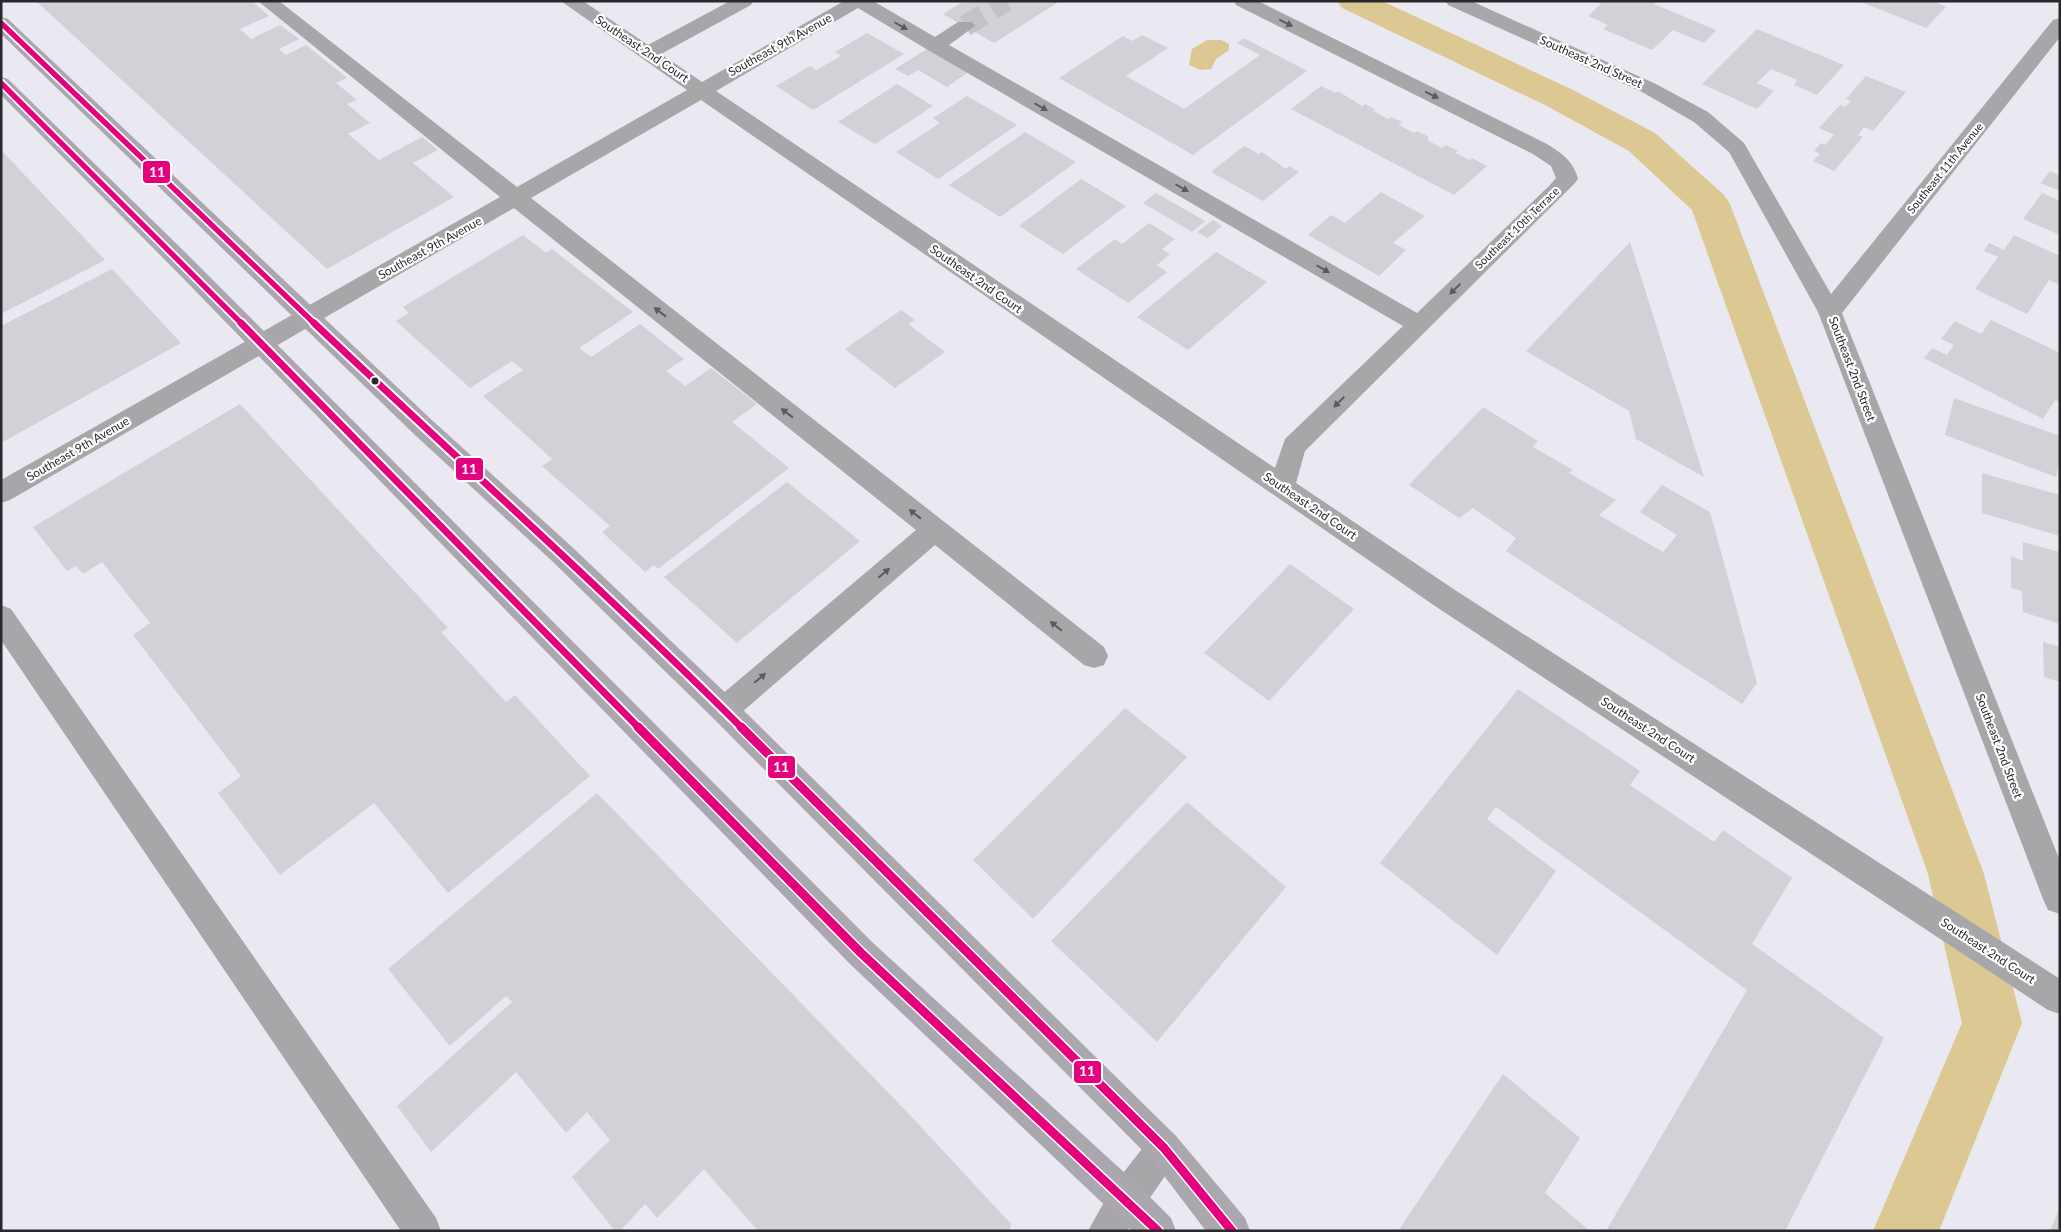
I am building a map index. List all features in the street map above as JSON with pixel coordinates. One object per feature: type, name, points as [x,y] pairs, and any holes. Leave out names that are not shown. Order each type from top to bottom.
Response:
[{"type":"main road","points":[[1,23],[724,710],[1164,1148],[1220,1219],[1232,1231]]},
{"type":"main road","points":[[1,83],[861,953],[1158,1231]]},
{"type":"street","points":[[267,1],[1094,656]]},
{"type":"street","name":"Southeast 2nd Court","points":[[570,1],[702,89],[1446,598],[2060,998]]},
{"type":"street","points":[[648,53],[744,1]]},
{"type":"street","points":[[858,1],[1418,324]]},
{"type":"street","name":"Southeast 9th Avenue","points":[[1,493],[518,198],[702,89],[858,1]]},
{"type":"street","name":"Southeast 10th Terrace","points":[[1243,1],[1540,149],[1557,159],[1566,170],[1567,179],[1558,190],[1294,446],[1282,487]]},
{"type":"street","name":"Southeast 2nd Street","points":[[1455,1],[1649,88],[1701,117],[1737,148],[1830,312],[2059,899]]},
{"type":"street","name":"Southeast 11th Avenue","points":[[1830,312],[2060,24]]},
{"type":"street","points":[[935,46],[965,26]]},
{"type":"street","points":[[724,710],[935,529]]},
{"type":"street","points":[[1,617],[423,1231]]},
{"type":"street","points":[[1106,1231],[1126,1199],[1164,1148]]},
{"type":"shaded area","points":[[1207,40],[1221,40],[1229,44],[1229,50],[1216,59],[1211,69],[1201,70],[1189,65],[1192,49]]},
{"type":"building","points":[[36,1],[252,1],[269,16],[240,29],[251,39],[280,25],[299,39],[279,49],[286,55],[306,45],[347,78],[336,83],[357,100],[347,104],[370,123],[348,134],[379,160],[422,137],[438,150],[413,163],[454,197],[327,269]]},
{"type":"building","points":[[964,1],[1060,1],[994,43],[943,14]]},
{"type":"building","points":[[1596,1],[1657,1],[1654,4],[1716,30],[1704,43],[1673,30],[1652,50],[1603,29],[1608,25],[1588,16],[1601,4]]},
{"type":"building","points":[[1859,1],[1933,1],[1946,7],[1926,28]]},
{"type":"building","points":[[1757,29],[1844,65],[1817,95],[1794,85],[1797,80],[1771,69],[1757,83],[1774,91],[1757,109],[1702,84]]},
{"type":"building","points":[[867,33],[904,54],[813,110],[776,86],[810,66],[816,70],[841,56],[835,52]]},
{"type":"building","points":[[1142,35],[1168,48],[1126,76],[1184,109],[1260,55],[1237,43],[1244,38],[1307,71],[1193,155],[1059,78],[1123,36],[1132,41]]},
{"type":"building","points":[[927,49],[968,72],[947,87],[918,70],[908,76],[895,69]]},
{"type":"building","points":[[1866,76],[1906,92],[1873,131],[1864,127],[1858,135],[1863,137],[1834,171],[1813,161],[1820,154],[1814,151],[1821,143],[1825,145],[1834,135],[1819,128],[1840,105],[1845,107],[1851,101],[1846,99]]},
{"type":"building","points":[[897,84],[933,106],[875,144],[838,122]]},
{"type":"building","points":[[1321,86],[1336,93],[1338,91],[1362,106],[1365,104],[1388,119],[1391,117],[1402,122],[1399,125],[1414,133],[1417,131],[1429,137],[1427,140],[1442,148],[1446,145],[1458,151],[1455,153],[1470,160],[1472,158],[1487,166],[1454,195],[1291,109]]},
{"type":"building","points":[[967,96],[1017,125],[938,179],[896,152],[940,123],[933,118]]},
{"type":"building","points":[[1025,132],[1076,162],[1000,217],[949,185]]},
{"type":"building","points":[[1244,146],[1259,154],[1262,152],[1286,169],[1289,166],[1299,172],[1263,201],[1211,172]]},
{"type":"building","points":[[1,150],[105,260],[1,314]]},
{"type":"building","points":[[2050,171],[2060,176],[2060,191],[2041,183]]},
{"type":"building","points":[[1081,179],[1126,206],[1063,254],[1019,226]]},
{"type":"building","points":[[1381,192],[1425,216],[1393,243],[1406,250],[1379,276],[1308,235],[1331,215],[1345,223]]},
{"type":"building","points":[[1156,193],[1205,221],[1192,232],[1143,203]]},
{"type":"building","points":[[2042,193],[2060,201],[2060,235],[2023,219]]},
{"type":"building","points":[[1213,220],[1222,226],[1208,238],[1197,232]]},
{"type":"building","points":[[1149,223],[1175,239],[1162,249],[1170,254],[1157,265],[1167,272],[1128,303],[1076,269],[1115,239],[1122,244]]},
{"type":"building","points":[[523,235],[546,253],[552,249],[633,312],[579,348],[591,357],[640,324],[684,359],[666,371],[685,386],[711,368],[757,404],[732,422],[789,468],[658,569],[654,565],[645,572],[602,532],[610,526],[542,466],[552,459],[483,396],[523,370],[512,361],[470,388],[396,321],[409,313],[403,307]]},
{"type":"building","points":[[2014,235],[2060,256],[2060,285],[2049,280],[2027,314],[1975,289],[1998,257],[1984,251],[1989,243],[2004,250]]},
{"type":"building","points":[[1630,242],[1704,477],[1636,439],[1629,411],[1526,351]]},
{"type":"building","points":[[1216,252],[1267,282],[1188,350],[1137,317]]},
{"type":"building","points":[[112,269],[181,343],[1,443],[1,326]]},
{"type":"building","points":[[901,310],[915,320],[908,324],[945,352],[895,388],[845,349]]},
{"type":"building","points":[[1991,320],[2060,353],[2060,403],[2055,400],[2043,419],[1924,358],[1932,348],[1947,355],[1954,345],[1941,339],[1955,321],[1981,334]]},
{"type":"building","points":[[1954,398],[2060,436],[2060,459],[2056,477],[1945,435]]},
{"type":"building","points":[[240,404],[448,628],[441,632],[506,702],[515,695],[590,776],[448,893],[374,803],[280,875],[218,793],[241,776],[133,635],[150,623],[102,562],[83,574],[76,566],[67,571],[33,527]]},
{"type":"building","points":[[1483,407],[1538,441],[1533,447],[1573,470],[1569,473],[1616,500],[1599,515],[1663,552],[1677,535],[1640,512],[1662,485],[1710,512],[1757,683],[1742,704],[1506,551],[1516,538],[1473,508],[1459,518],[1409,485]]},
{"type":"building","points":[[1982,473],[2060,495],[2060,536],[1982,513]]},
{"type":"building","points":[[787,482],[860,541],[737,643],[664,577]]},
{"type":"building","points":[[2023,542],[2060,552],[2060,624],[2023,612],[2022,591],[2011,588],[2011,556],[2023,561]]},
{"type":"building","points":[[1290,564],[1354,609],[1269,701],[1204,653]]},
{"type":"building","points":[[2043,642],[2060,647],[2060,682],[2044,677]]},
{"type":"building","points":[[1518,689],[1640,771],[1630,785],[1714,842],[1723,830],[1792,878],[1752,944],[1884,1038],[1785,1231],[1606,1231],[1747,990],[1496,807],[1487,819],[1556,871],[1497,955],[1380,863]]},
{"type":"building","points":[[1125,708],[1187,757],[1033,919],[973,860]]},
{"type":"building","points":[[597,793],[908,1113],[1011,1224],[1009,1231],[758,1231],[704,1169],[657,1218],[645,1204],[620,1231],[615,1231],[572,1177],[610,1140],[587,1112],[566,1133],[516,1072],[431,1152],[397,1106],[512,1002],[506,996],[450,1046],[388,969]]},
{"type":"building","points":[[1187,802],[1286,887],[1157,1042],[1051,941]]},
{"type":"building","points":[[1503,1074],[1580,1138],[1545,1193],[1590,1231],[1398,1231]]},
{"type":"building","points":[[2060,1207],[2060,1231],[2050,1231]]},
{"type":"waterway","points":[[1354,1],[1560,98],[1642,142],[1710,204],[1956,874],[1992,1023],[1906,1231]]},
{"type":"tunnel","points":[[965,26],[1006,1]]},
{"type":"transit line","name":"11","points":[[1,23],[425,429],[561,553],[724,710],[1164,1148],[1232,1231]]},
{"type":"transit line","name":"11","points":[[1,83],[182,263],[861,953],[1158,1231]]}]
